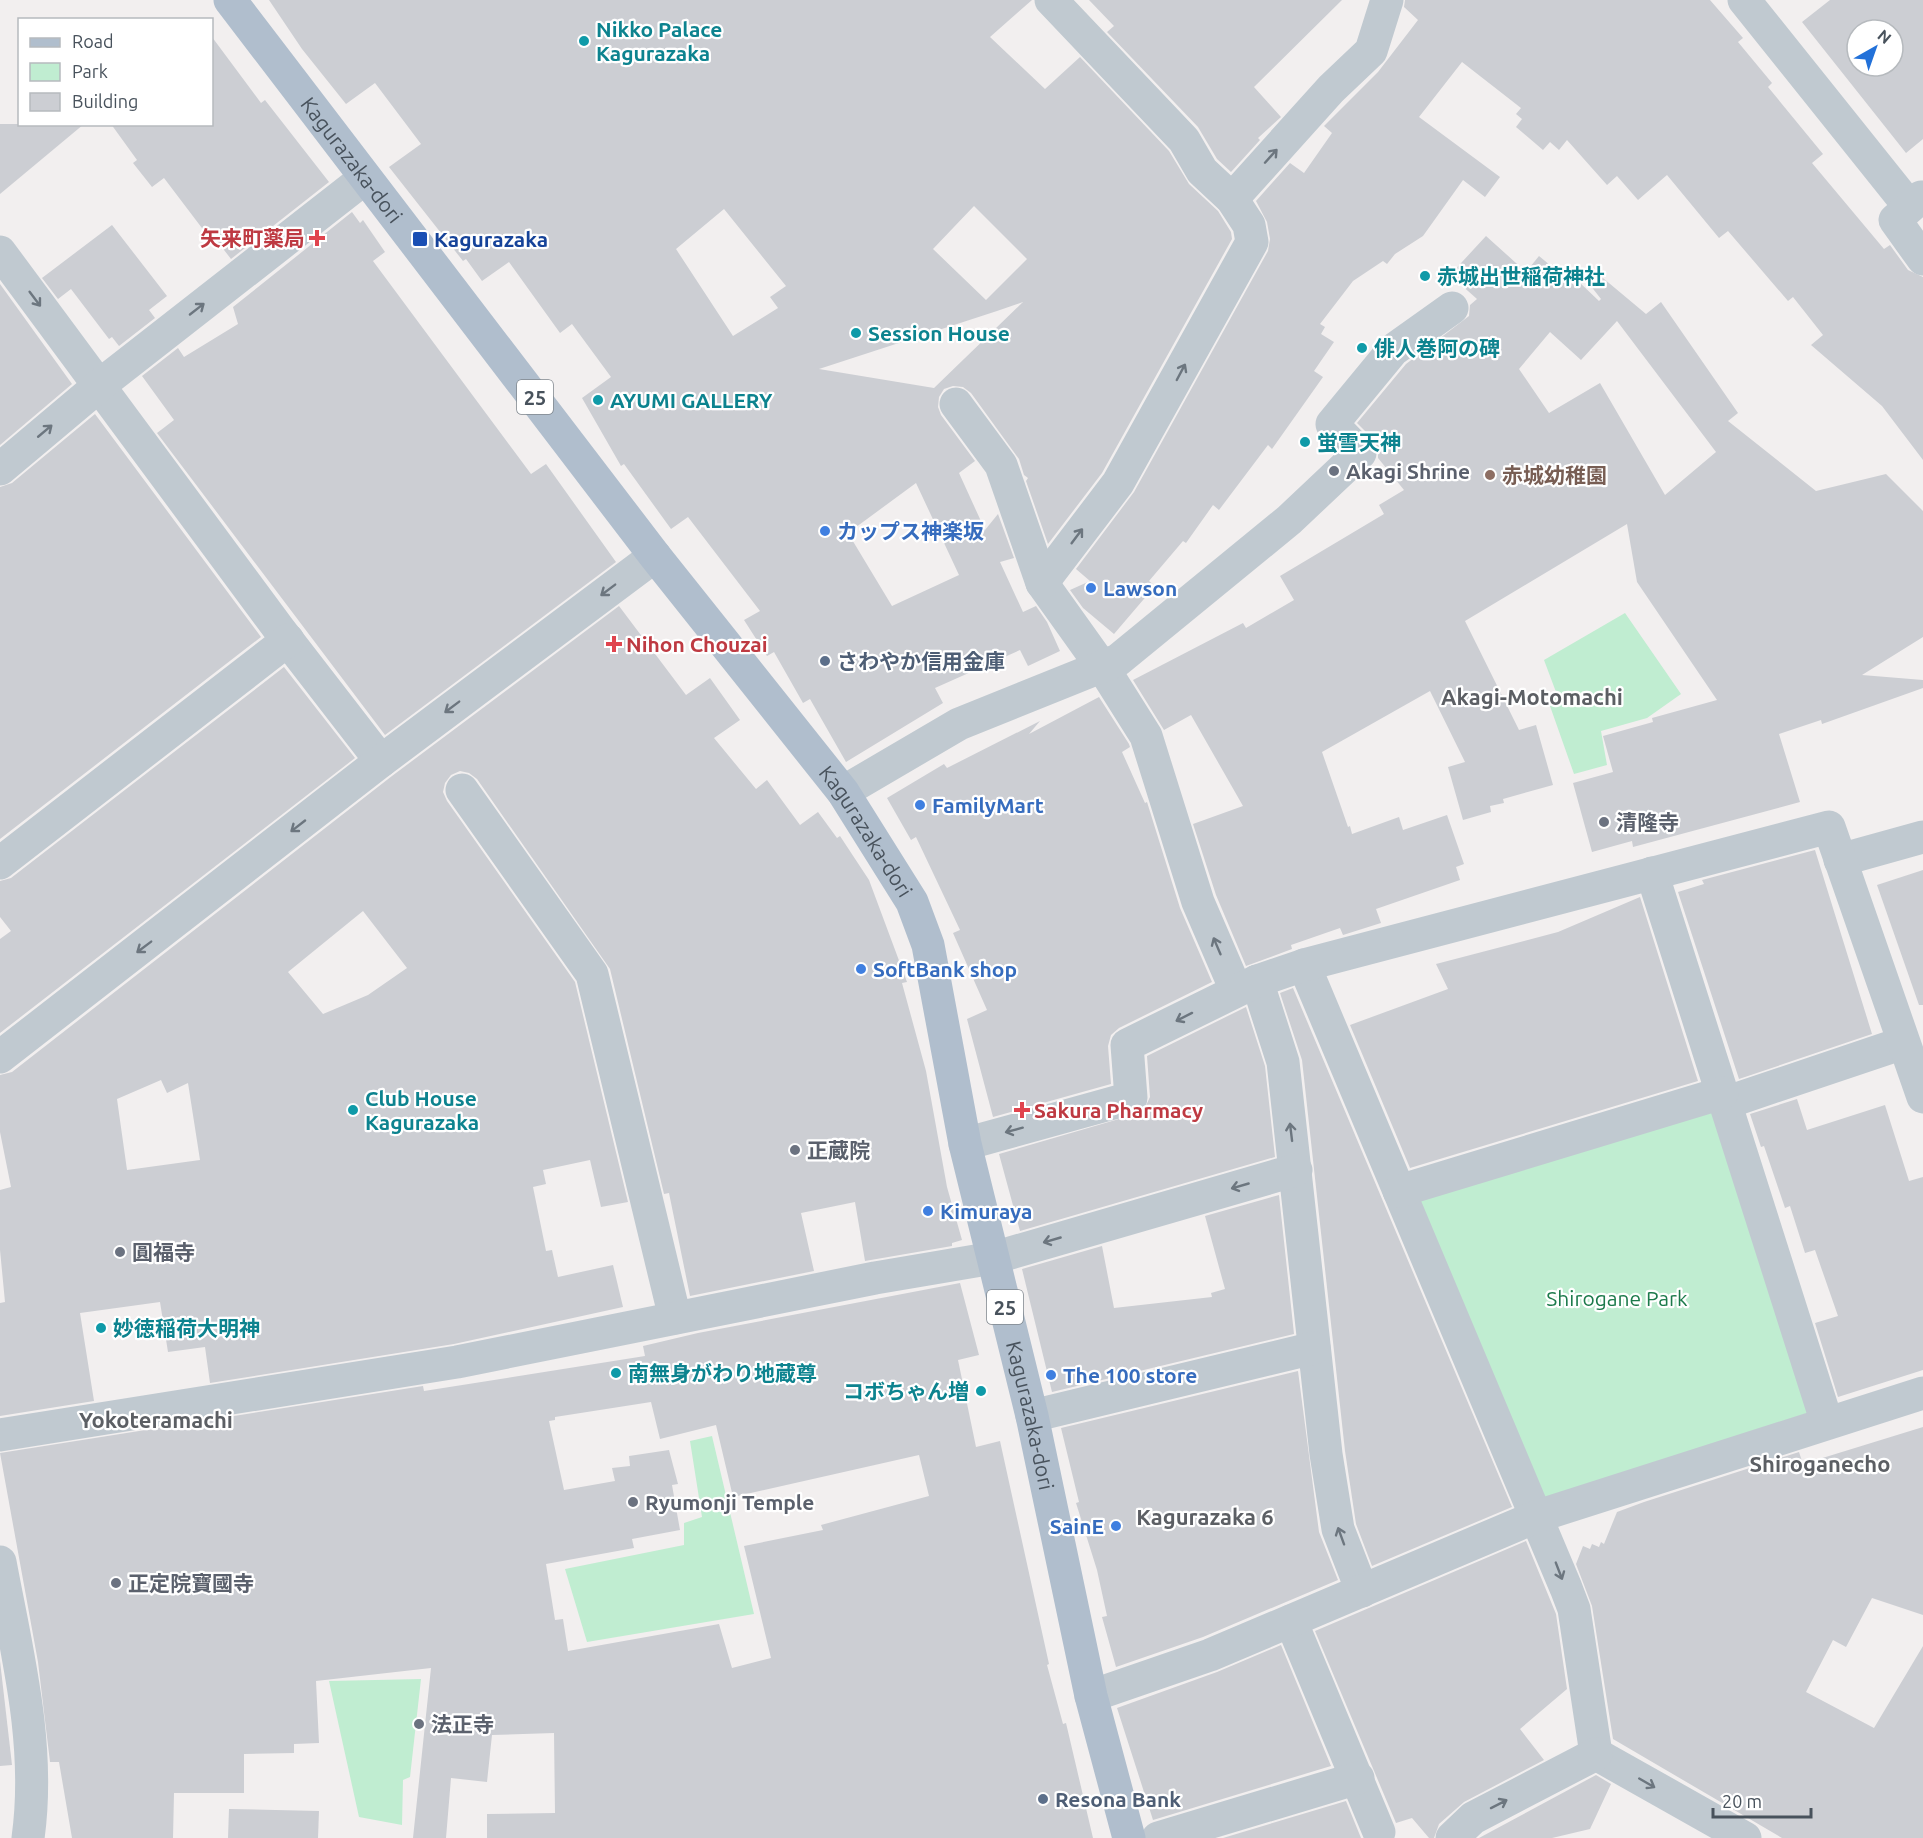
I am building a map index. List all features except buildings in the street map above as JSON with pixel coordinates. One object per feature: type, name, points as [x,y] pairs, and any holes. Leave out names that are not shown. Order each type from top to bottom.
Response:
[{"type":"main road","name":"Kagurazaka-dori","points":[[230,0],[655,556],[843,792],[912,902],[927,945],[965,1144],[1032,1416],[1091,1696],[1129,1838]]},
{"type":"street","points":[[1042,583],[1118,483],[1252,242],[1249,225],[1232,199],[1202,171],[1184,140],[1051,0]]},
{"type":"street","points":[[1744,0],[1916,201],[1895,220],[1923,259]]},
{"type":"street","points":[[1232,199],[1331,89],[1371,51],[1384,11]]},
{"type":"street","points":[[0,469],[100,385],[365,178]]},
{"type":"street","points":[[0,252],[288,640],[381,761]]},
{"type":"street","points":[[843,792],[959,724],[1100,665],[1118,660],[1289,520],[1360,453],[1332,424],[1393,350],[1452,309]]},
{"type":"street","points":[[956,404],[1000,465],[1042,583],[1100,665],[1146,736],[1198,902],[1246,986],[1282,1062],[1296,1170],[1326,1454],[1338,1528],[1362,1591]]},
{"type":"street","points":[[0,1057],[381,761],[655,556]]},
{"type":"street","points":[[0,863],[288,640]]},
{"type":"street","points":[[462,790],[592,974],[675,1318]]},
{"type":"street","points":[[965,1144],[1131,1098],[1127,1046],[1246,986],[1305,965],[1829,827],[1923,1097]]},
{"type":"street","points":[[1840,860],[1923,837]]},
{"type":"street","points":[[1652,873],[1827,1424]]},
{"type":"street","points":[[1305,965],[1538,1516],[1574,1610],[1596,1754]]},
{"type":"street","points":[[1399,1191],[1723,1098],[1903,1043]]},
{"type":"street","points":[[0,1435],[457,1362],[875,1278],[993,1258],[1296,1170]]},
{"type":"street","points":[[1032,1416],[1314,1348]]},
{"type":"street","points":[[1091,1696],[1210,1655],[1538,1516],[1923,1393]]},
{"type":"street","points":[[0,1562],[30,1732],[31,1814],[28,1838]]},
{"type":"street","points":[[1291,1621],[1379,1832]]},
{"type":"street","points":[[1452,1838],[1473,1818],[1596,1754]]},
{"type":"street","points":[[1596,1754],[1745,1838]]},
{"type":"street","points":[[1158,1838],[1358,1778]]},
{"type":"green space","points":[[1625,613],[1681,694],[1647,718],[1601,731],[1607,765],[1574,774],[1550,706],[1556,692],[1544,660]]},
{"type":"green space","name":"Shirogane Park","points":[[1713,1110],[1808,1413],[1538,1500],[1414,1200]]},
{"type":"green space","points":[[712,1436],[754,1614],[587,1642],[565,1569],[684,1545],[684,1523],[702,1517],[690,1441]]},
{"type":"green space","points":[[421,1679],[410,1777],[403,1780],[402,1825],[359,1817],[329,1681]]},
{"type":"place","name":"Nikko Palace Kagurazaka","points":[[584,41]]},
{"type":"place","name":"矢来町薬局","points":[[317,238]]},
{"type":"place","name":"Kagurazaka","points":[[420,239]]},
{"type":"place","name":"赤城出世稲荷神社","points":[[1425,276]]},
{"type":"place","name":"Session House","points":[[856,333]]},
{"type":"place","name":"俳人巻阿の碑","points":[[1362,348]]},
{"type":"place","name":"AYUMI GALLERY","points":[[598,400]]},
{"type":"place","name":"蛍雪天神","points":[[1305,442]]},
{"type":"place","name":"Akagi Shrine","points":[[1334,471]]},
{"type":"place","name":"赤城幼稚園","points":[[1490,475]]},
{"type":"place","name":"カップス神楽坂","points":[[825,531]]},
{"type":"place","name":"Lawson","points":[[1091,588]]},
{"type":"place","name":"Nihon Chouzai","points":[[614,644]]},
{"type":"place","name":"さわやか信用金庫","points":[[825,661]]},
{"type":"place","name":"FamilyMart","points":[[920,805]]},
{"type":"place","name":"清隆寺","points":[[1604,822]]},
{"type":"place","name":"SoftBank shop","points":[[861,969]]},
{"type":"place","name":"Club House Kagurazaka","points":[[353,1110]]},
{"type":"place","name":"Sakura Pharmacy","points":[[1022,1110]]},
{"type":"place","name":"正蔵院","points":[[795,1150]]},
{"type":"place","name":"Kimuraya","points":[[928,1211]]},
{"type":"place","name":"圓福寺","points":[[120,1252]]},
{"type":"place","name":"妙徳稲荷大明神","points":[[101,1328]]},
{"type":"place","name":"南無身がわり地蔵尊","points":[[616,1373]]},
{"type":"place","name":"The 100 store","points":[[1051,1375]]},
{"type":"place","name":"コボちゃん増","points":[[981,1391]]},
{"type":"place","name":"Ryumonji Temple","points":[[633,1502]]},
{"type":"place","name":"SainE","points":[[1116,1526]]},
{"type":"place","name":"正定院寶國寺","points":[[116,1583]]},
{"type":"place","name":"法正寺","points":[[419,1724]]},
{"type":"place","name":"Resona Bank","points":[[1043,1799]]},
{"type":"district","name":"Akagi-Motomachi","points":[[1532,696]]},
{"type":"district","name":"Yokoteramachi","points":[[156,1419]]},
{"type":"district","name":"Shiroganecho","points":[[1820,1463]]},
{"type":"district","name":"Kagurazaka 6","points":[[1205,1516]]}]
